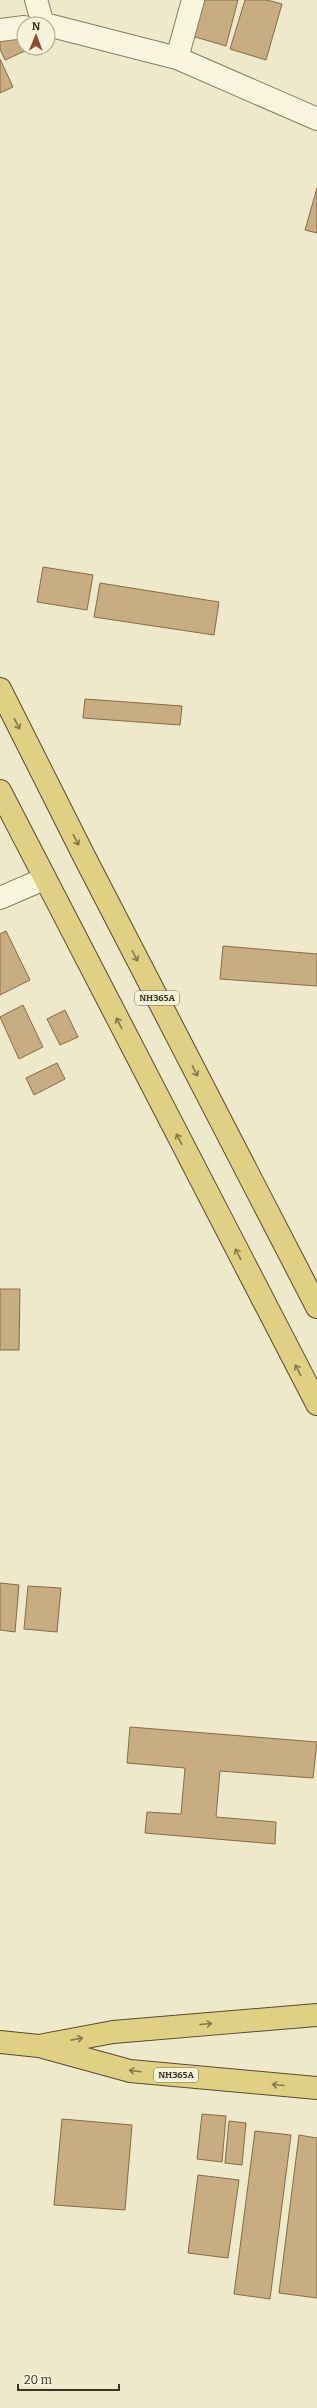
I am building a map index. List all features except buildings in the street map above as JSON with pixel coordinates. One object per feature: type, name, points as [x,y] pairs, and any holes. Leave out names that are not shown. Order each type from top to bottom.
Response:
[{"type":"highway","name":"NH365A","points":[[0,689],[85,858],[317,1307]]},
{"type":"highway","points":[[0,791],[44,879],[317,1404]]},
{"type":"highway","name":"NH365A","points":[[39,2046],[113,2032],[317,2016]]},
{"type":"highway","name":"NH365A","points":[[0,2042],[39,2046],[130,2071],[317,2088]]},
{"type":"street","points":[[36,0],[40,16]]},
{"type":"street","points":[[177,58],[193,0]]},
{"type":"street","points":[[0,30],[16,27]]},
{"type":"street","points":[[56,27],[177,58],[317,119]]},
{"type":"street","points":[[0,898],[44,879]]}]
